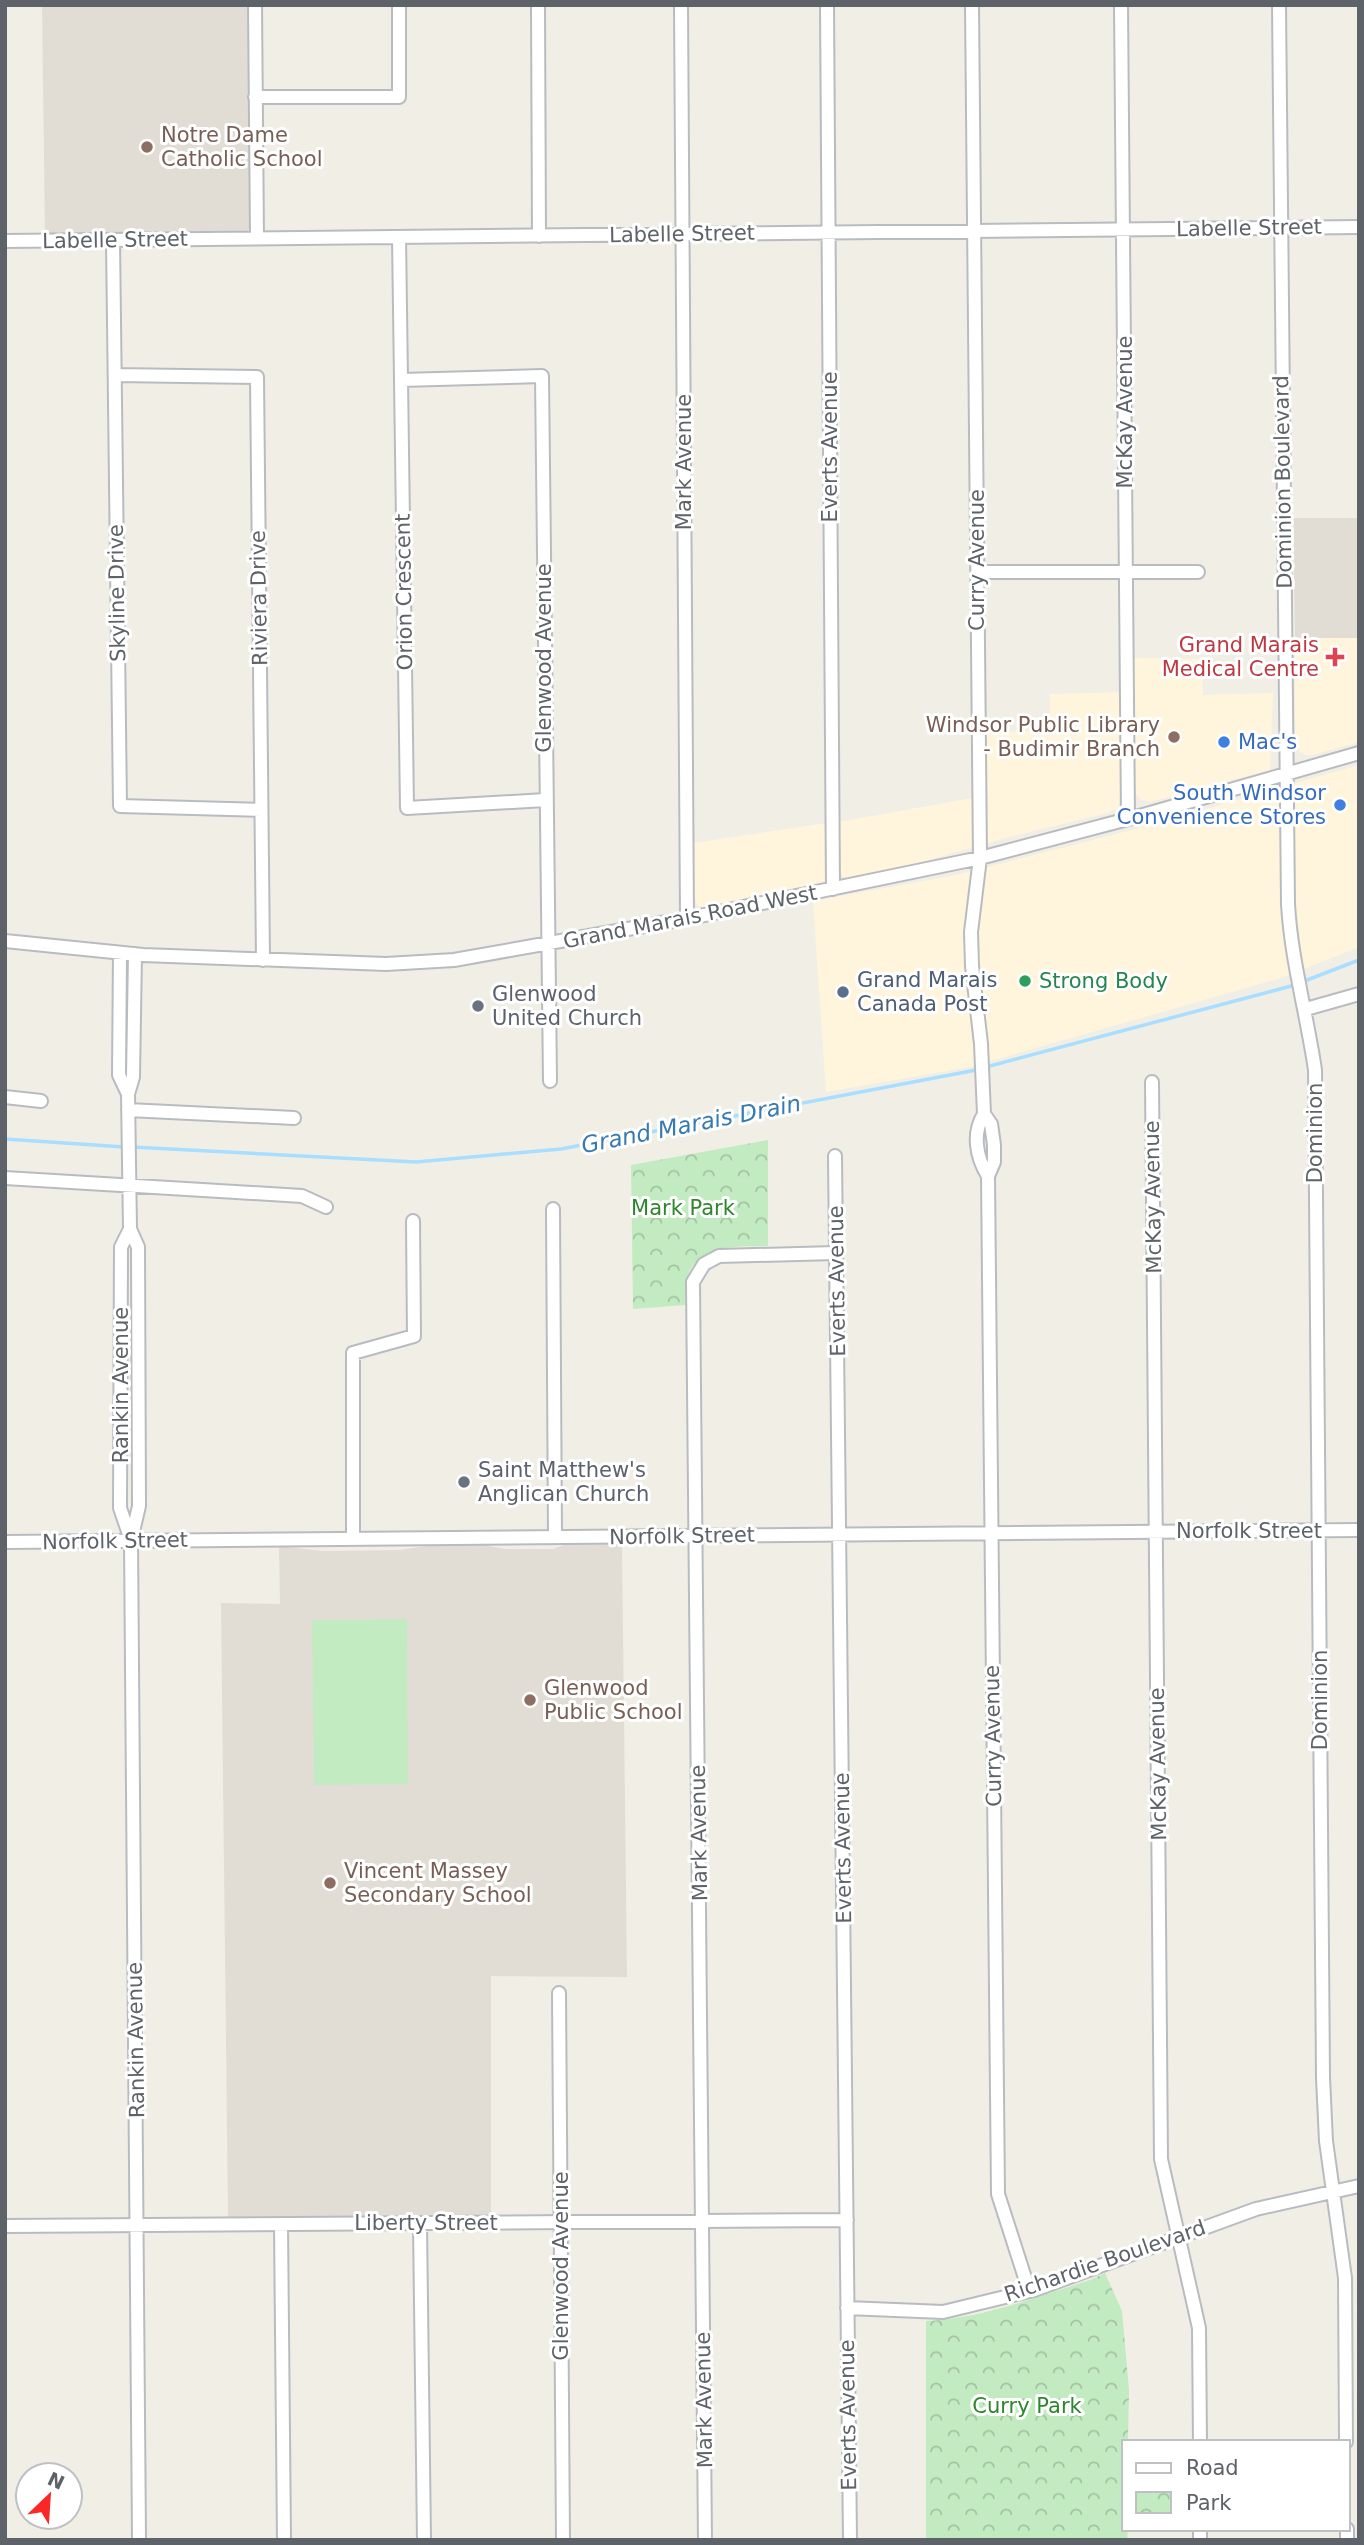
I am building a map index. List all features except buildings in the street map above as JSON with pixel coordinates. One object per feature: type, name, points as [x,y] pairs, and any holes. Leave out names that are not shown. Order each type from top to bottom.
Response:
[{"type":"street","points":[[255,5],[257,238]]},
{"type":"street","points":[[255,97],[399,97],[399,5]]},
{"type":"street","points":[[538,5],[539,236]]},
{"type":"street","name":"Mark Avenue","points":[[681,5],[687,919]]},
{"type":"street","name":"Everts Avenue","points":[[827,5],[833,889]]},
{"type":"street","name":"Curry Avenue","points":[[972,5],[979,858],[971,932],[984,1114],[990,1124],[994,1144],[994,1162],[988,1175],[998,2194],[1026,2281],[1034,2290]]},
{"type":"street","name":"McKay Avenue","points":[[1121,5],[1128,818]]},
{"type":"street","name":"Dominion Boulevard","points":[[1279,5],[1286,773],[1289,917],[1294,959]]},
{"type":"street","name":"Labelle Street","points":[[5,241],[1359,227]]},
{"type":"street","name":"Orion Crescent","points":[[399,237],[407,808],[545,800]]},
{"type":"street","name":"Skyline Drive","points":[[113,240],[120,806],[261,810]]},
{"type":"street","name":"Riviera Drive","points":[[115,375],[257,377],[262,960]]},
{"type":"street","name":"Glenwood Avenue","points":[[401,380],[542,376],[550,1081]]},
{"type":"street","points":[[978,572],[1198,572]]},
{"type":"street","name":"Grand Marais Road West","points":[[5,942],[120,954],[386,964],[429,962],[687,919],[979,858],[1359,752]]},
{"type":"street","name":"Rankin Avenue","points":[[120,954],[119,1075],[128,1094]]},
{"type":"street","name":"Rankin Avenue","points":[[135,954],[133,1077],[128,1094],[128,1116],[130,1230],[138,1247],[139,1506],[131,1540],[139,2540]]},
{"type":"street","name":"Dominion","points":[[1294,959],[1306,1009],[1315,1070],[1323,2078],[1326,2141],[1345,2278],[1346,2440]]},
{"type":"street","points":[[1306,1009],[1359,994]]},
{"type":"street","name":"McKay Avenue","points":[[1152,1082],[1161,2159],[1199,2328],[1199,2440]]},
{"type":"street","points":[[5,1097],[41,1101]]},
{"type":"street","points":[[128,1116],[294,1118]]},
{"type":"street","name":"Everts Avenue","points":[[835,1156],[850,2540]]},
{"type":"street","points":[[5,1178],[129,1181],[302,1196],[326,1207]]},
{"type":"street","points":[[553,1209],[555,1537]]},
{"type":"street","points":[[353,1539],[353,1353],[414,1336],[413,1221]]},
{"type":"street","name":"Rankin Avenue","points":[[130,1230],[121,1247],[120,1508],[131,1540]]},
{"type":"street","name":"Mark Avenue","points":[[705,2540],[693,1282],[704,1264],[719,1256],[836,1253]]},
{"type":"street","name":"Norfolk Street","points":[[5,1542],[1359,1530]]},
{"type":"street","name":"Glenwood Avenue","points":[[559,1993],[563,2540]]},
{"type":"street","name":"Richardie Boulevard","points":[[847,2308],[943,2312],[1034,2290],[1256,2209],[1359,2186]]},
{"type":"street","name":"Liberty Street","points":[[5,2226],[846,2220]]},
{"type":"street","points":[[420,2223],[424,2540]]},
{"type":"street","points":[[281,2224],[284,2540]]},
{"type":"shaded area","name":"Notre Dame Catholic School","points":[[42,5],[249,5],[248,231],[240,234],[45,235]]},
{"type":"shaded area","points":[[1357,235],[1359,638],[1295,638],[1293,518],[1358,518]]},
{"type":"shaded area","points":[[1295,638],[1359,638],[1359,742],[1309,756],[1300,752],[1295,738]]},
{"type":"shaded area","points":[[1132,658],[1202,659],[1203,695],[1273,693],[1270,770],[1150,802],[1139,799],[1133,788]]},
{"type":"shaded area","points":[[1121,692],[1122,794],[1118,807],[1111,812],[1002,839],[858,880],[843,877],[837,866],[839,822],[972,798],[970,733],[1050,730],[1050,694]]},
{"type":"shaded area","points":[[1359,765],[1359,947],[1281,978],[970,1067],[826,1092],[813,901],[956,875],[1143,827]]},
{"type":"shaded area","points":[[826,823],[826,870],[829,884],[707,907],[698,906],[693,896],[694,843]]},
{"type":"shaded area","name":"Vincent Massey Secondary School","points":[[572,1542],[622,1543],[627,1977],[491,1976],[491,2217],[228,2219],[221,1603],[280,1604],[279,1546],[323,1551],[400,1550],[434,1545],[553,1549]]},
{"type":"green space","name":"Mark Park","points":[[768,1140],[768,1246],[735,1247],[713,1251],[704,1256],[689,1272],[686,1305],[633,1309],[631,1165]]},
{"type":"green space","points":[[407,1619],[408,1784],[314,1785],[312,1620]]},
{"type":"green space","name":"Curry Park","points":[[1105,2273],[1122,2311],[1129,2390],[1128,2440],[1122,2440],[1122,2531],[1128,2531],[1127,2540],[926,2540],[926,2321],[968,2316],[1009,2306]]},
{"type":"waterway","name":"Grand Marais Drain","points":[[1302,982],[1359,960]]},
{"type":"waterway","name":"Grand Marais Drain","points":[[132,1147],[416,1162],[561,1149],[971,1071],[1295,985]]},
{"type":"waterway","name":"Grand Marais Drain","points":[[5,1139],[124,1147]]},
{"type":"place","name":"Notre Dame Catholic School","points":[[147,147]]},
{"type":"place","name":"Grand Marais Medical Centre","points":[[1335,657]]},
{"type":"place","name":"Windsor Public Library - Budimir Branch","points":[[1174,737]]},
{"type":"place","name":"Mac's","points":[[1224,742]]},
{"type":"place","name":"South Windsor Convenience Stores","points":[[1340,805]]},
{"type":"place","name":"Strong Body","points":[[1025,981]]},
{"type":"place","name":"Grand Marais Canada Post","points":[[843,992]]},
{"type":"place","name":"Glenwood United Church","points":[[478,1006]]},
{"type":"place","name":"Saint Matthew's Anglican Church","points":[[464,1482]]},
{"type":"place","name":"Glenwood Public School","points":[[530,1700]]},
{"type":"place","name":"Vincent Massey Secondary School","points":[[330,1883]]}]
